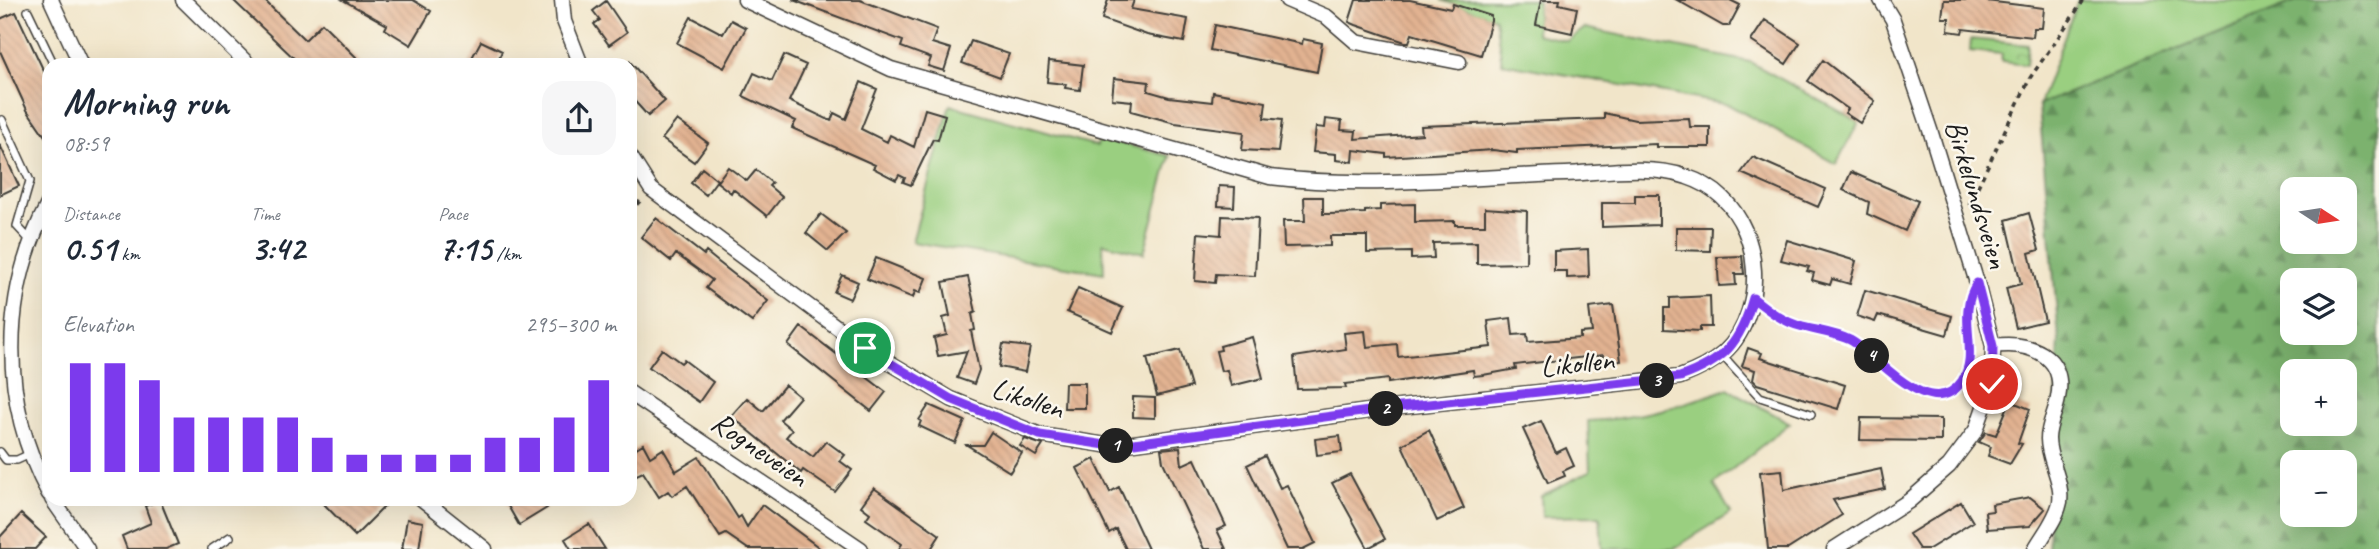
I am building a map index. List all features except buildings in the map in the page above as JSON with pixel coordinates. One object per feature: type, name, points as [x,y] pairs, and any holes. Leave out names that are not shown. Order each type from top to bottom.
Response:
[{"type":"street","points":[[51,0],[78,58]]},
{"type":"street","points":[[183,0],[242,58]]},
{"type":"street","points":[[562,0],[564,21],[578,58]]},
{"type":"street","points":[[1287,0],[1327,17],[1356,42],[1459,62]]},
{"type":"street","name":"Birkelundsveien","points":[[1834,549],[1909,501],[1964,449],[1976,430],[1989,398],[1993,346],[1977,283],[1893,20],[1881,0]]},
{"type":"street","name":"Likollen","points":[[637,167],[651,188],[865,348],[951,399],[1040,435],[1112,446],[1391,408],[1656,381],[1697,371],[1723,356],[1742,329],[1753,298],[1755,271],[1751,246],[1738,218],[1720,195],[1684,176],[1638,171],[1365,181],[1270,177],[891,69],[755,2]]},
{"type":"street","points":[[42,216],[17,277],[5,333],[13,400],[28,455],[42,481]]},
{"type":"street","points":[[1993,346],[2023,345],[2036,349],[2051,359],[2058,373],[2058,401],[2048,436],[2060,499],[2035,549]]},
{"type":"street","name":"Rogneveien","points":[[637,398],[861,549]]},
{"type":"street","points":[[57,506],[87,549]]},
{"type":"street","points":[[431,506],[485,549]]},
{"type":"lane","points":[[28,11],[51,58]]},
{"type":"lane","points":[[2,120],[30,181],[17,226],[30,240]]},
{"type":"lane","points":[[1723,356],[1760,397],[1811,414]]},
{"type":"lane","points":[[0,452],[6,460],[11,461],[28,455]]},
{"type":"lane","points":[[212,549],[230,537]]},
{"type":"path","points":[[1959,226],[2030,78],[2084,0]]},
{"type":"path","points":[[1753,298],[1788,322],[1847,339],[1864,348],[1906,386],[1933,394],[1951,391],[1958,385],[1967,369],[1966,314],[1970,294],[1977,283]]},
{"type":"green space","points":[[1441,0],[1538,0],[1536,34],[1567,41],[1585,28],[1750,62],[1859,122],[1836,164],[1729,105],[1502,63],[1495,18]]},
{"type":"green space","points":[[2078,0],[2298,0],[2039,105]]},
{"type":"green space","points":[[2298,0],[2379,0],[2379,549],[2048,549],[2059,339],[2039,105]]},
{"type":"green space","points":[[1971,39],[2028,45],[2026,65],[2001,62],[2002,54],[1970,51]]},
{"type":"green space","points":[[950,105],[1097,146],[1100,138],[1170,156],[1144,253],[1103,243],[1104,273],[912,242]]},
{"type":"green space","points":[[1728,389],[1790,423],[1714,484],[1731,513],[1673,549],[1602,549],[1600,516],[1542,517],[1541,496],[1590,471],[1588,421],[1659,410]]},
{"type":"route","points":[[865,348],[951,399],[1040,435],[1112,446],[1391,408],[1680,377],[1723,356],[1735,343],[1753,298],[1788,322],[1847,339],[1864,348],[1906,386],[1926,394],[1943,393],[1958,385],[1967,369],[1969,346],[1966,314],[1970,294],[1977,283],[1993,346],[1992,384]]}]
